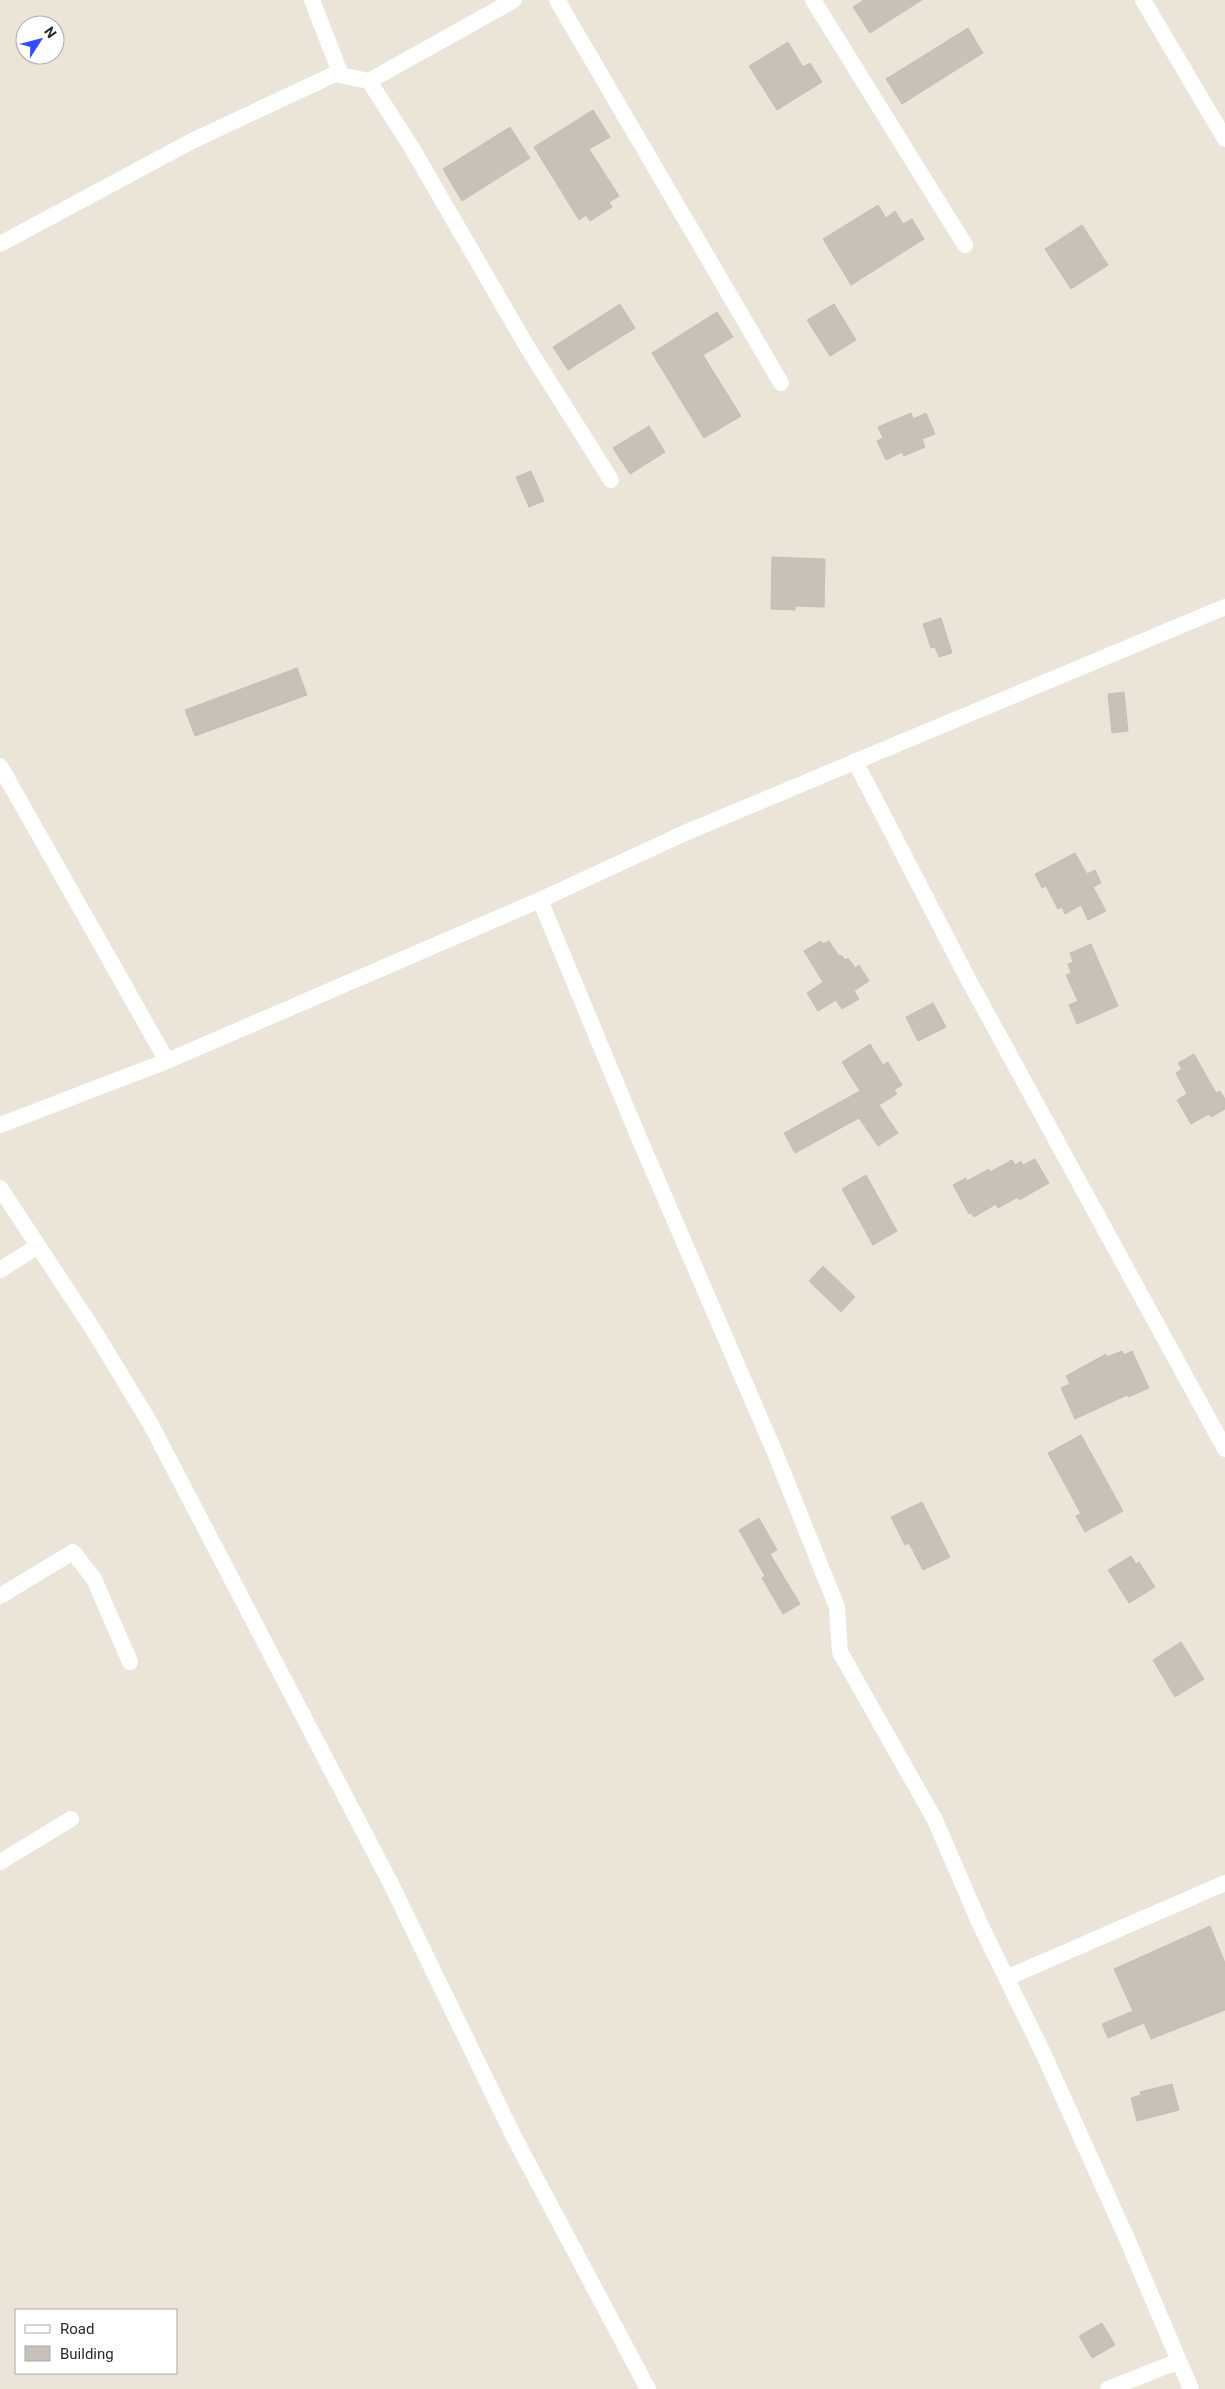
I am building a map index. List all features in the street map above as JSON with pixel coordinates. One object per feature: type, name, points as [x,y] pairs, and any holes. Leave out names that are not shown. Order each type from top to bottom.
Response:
[{"type":"street","points":[[312,0],[341,76]]},
{"type":"street","points":[[0,244],[192,141],[335,74],[369,81],[514,0]]},
{"type":"street","points":[[557,0],[781,383]]},
{"type":"street","points":[[813,0],[965,245]]},
{"type":"street","points":[[1142,0],[1225,139]]},
{"type":"street","points":[[369,81],[412,148],[526,345],[611,480]]},
{"type":"street","points":[[0,1125],[167,1061],[540,900],[686,832],[1225,607]]},
{"type":"street","points":[[855,761],[972,988],[1225,1449]]},
{"type":"street","points":[[0,766],[167,1061]]},
{"type":"street","points":[[540,900],[636,1131],[773,1446],[837,1607],[840,1652],[935,1820],[1127,2239],[1191,2389]]},
{"type":"street","points":[[0,1188],[96,1334],[150,1423],[391,1884],[514,2137],[648,2389]]},
{"type":"street","points":[[0,1270],[38,1246]]},
{"type":"street","points":[[0,1596],[73,1552],[94,1579],[130,1662]]},
{"type":"street","points":[[0,1862],[71,1819]]},
{"type":"street","points":[[1006,1978],[1225,1884]]},
{"type":"street","points":[[1108,2389],[1179,2361]]},
{"type":"building","points":[[864,0],[922,0],[870,33],[853,7]]},
{"type":"building","points":[[968,28],[983,53],[902,104],[886,79]]},
{"type":"building","points":[[788,42],[803,67],[810,63],[822,82],[777,110],[749,66]]},
{"type":"building","points":[[593,110],[610,137],[589,149],[619,196],[609,202],[612,207],[590,221],[586,215],[579,220],[534,147]]},
{"type":"building","points":[[510,127],[530,158],[462,201],[443,169]]},
{"type":"building","points":[[878,205],[886,218],[895,211],[903,224],[912,219],[924,239],[851,285],[823,239]]},
{"type":"building","points":[[1082,225],[1108,265],[1071,289],[1045,249]]},
{"type":"building","points":[[620,304],[635,328],[568,370],[553,347]]},
{"type":"building","points":[[834,304],[856,340],[830,356],[807,320]]},
{"type":"building","points":[[717,312],[733,337],[703,355],[741,416],[704,438],[652,353]]},
{"type":"building","points":[[911,413],[913,419],[926,413],[935,434],[922,439],[925,447],[904,456],[902,452],[886,460],[877,441],[883,438],[878,427]]},
{"type":"building","points":[[649,426],[665,452],[630,474],[613,448]]},
{"type":"building","points":[[531,471],[544,501],[529,507],[516,477]]},
{"type":"building","points":[[772,557],[825,559],[824,607],[795,606],[795,610],[771,609]]},
{"type":"building","points":[[941,618],[952,653],[939,657],[935,647],[931,648],[923,624]]},
{"type":"building","points":[[297,668],[307,695],[195,736],[185,710]]},
{"type":"building","points":[[1124,692],[1128,731],[1112,733],[1108,694]]},
{"type":"building","points":[[1075,853],[1087,874],[1095,870],[1101,883],[1093,887],[1106,911],[1088,920],[1081,905],[1065,914],[1062,907],[1058,909],[1046,886],[1042,888],[1035,874]]},
{"type":"building","points":[[821,941],[823,944],[829,941],[839,956],[841,955],[845,960],[848,958],[855,968],[859,965],[869,981],[854,991],[859,999],[842,1009],[836,1000],[818,1011],[807,993],[823,982],[804,951]]},
{"type":"building","points":[[1091,944],[1118,1006],[1077,1024],[1069,1005],[1078,1001],[1066,975],[1071,973],[1068,964],[1073,962],[1070,953]]},
{"type":"building","points":[[933,1003],[946,1027],[918,1041],[906,1017]]},
{"type":"building","points":[[870,1044],[883,1065],[888,1062],[902,1085],[894,1090],[897,1094],[879,1105],[898,1133],[878,1146],[859,1118],[795,1153],[784,1133],[860,1091],[842,1062]]},
{"type":"building","points":[[1194,1054],[1216,1093],[1220,1091],[1225,1099],[1225,1109],[1211,1117],[1209,1114],[1191,1124],[1177,1100],[1187,1094],[1176,1073],[1182,1069],[1178,1063]]},
{"type":"building","points":[[1035,1159],[1049,1183],[1019,1200],[1018,1197],[998,1208],[996,1204],[974,1217],[971,1213],[969,1214],[953,1185],[966,1178],[967,1181],[989,1169],[990,1172],[1012,1160],[1015,1165],[1021,1161],[1023,1165]]},
{"type":"building","points":[[866,1175],[897,1231],[873,1245],[842,1189]]},
{"type":"building","points":[[823,1266],[855,1297],[841,1312],[809,1281]]},
{"type":"building","points":[[1122,1351],[1124,1355],[1132,1351],[1149,1388],[1128,1397],[1127,1395],[1075,1419],[1061,1388],[1070,1384],[1066,1376],[1106,1354],[1107,1357]]},
{"type":"building","points":[[1081,1435],[1123,1511],[1085,1532],[1076,1516],[1081,1514],[1048,1453]]},
{"type":"building","points":[[922,1502],[950,1557],[923,1570],[909,1543],[905,1545],[891,1517]]},
{"type":"building","points":[[759,1518],[777,1550],[770,1554],[800,1604],[783,1614],[762,1578],[765,1576],[739,1530]]},
{"type":"building","points":[[1131,1556],[1136,1564],[1139,1562],[1155,1587],[1129,1603],[1108,1570]]},
{"type":"building","points":[[1181,1642],[1204,1679],[1175,1697],[1153,1660]]},
{"type":"building","points":[[1210,1926],[1225,1963],[1225,2010],[1151,2039],[1144,2023],[1108,2038],[1102,2024],[1133,2011],[1114,1969]]},
{"type":"building","points":[[1172,2084],[1179,2110],[1137,2121],[1131,2098],[1141,2095],[1140,2092]]},
{"type":"building","points":[[1102,2323],[1115,2345],[1092,2358],[1079,2336]]}]
